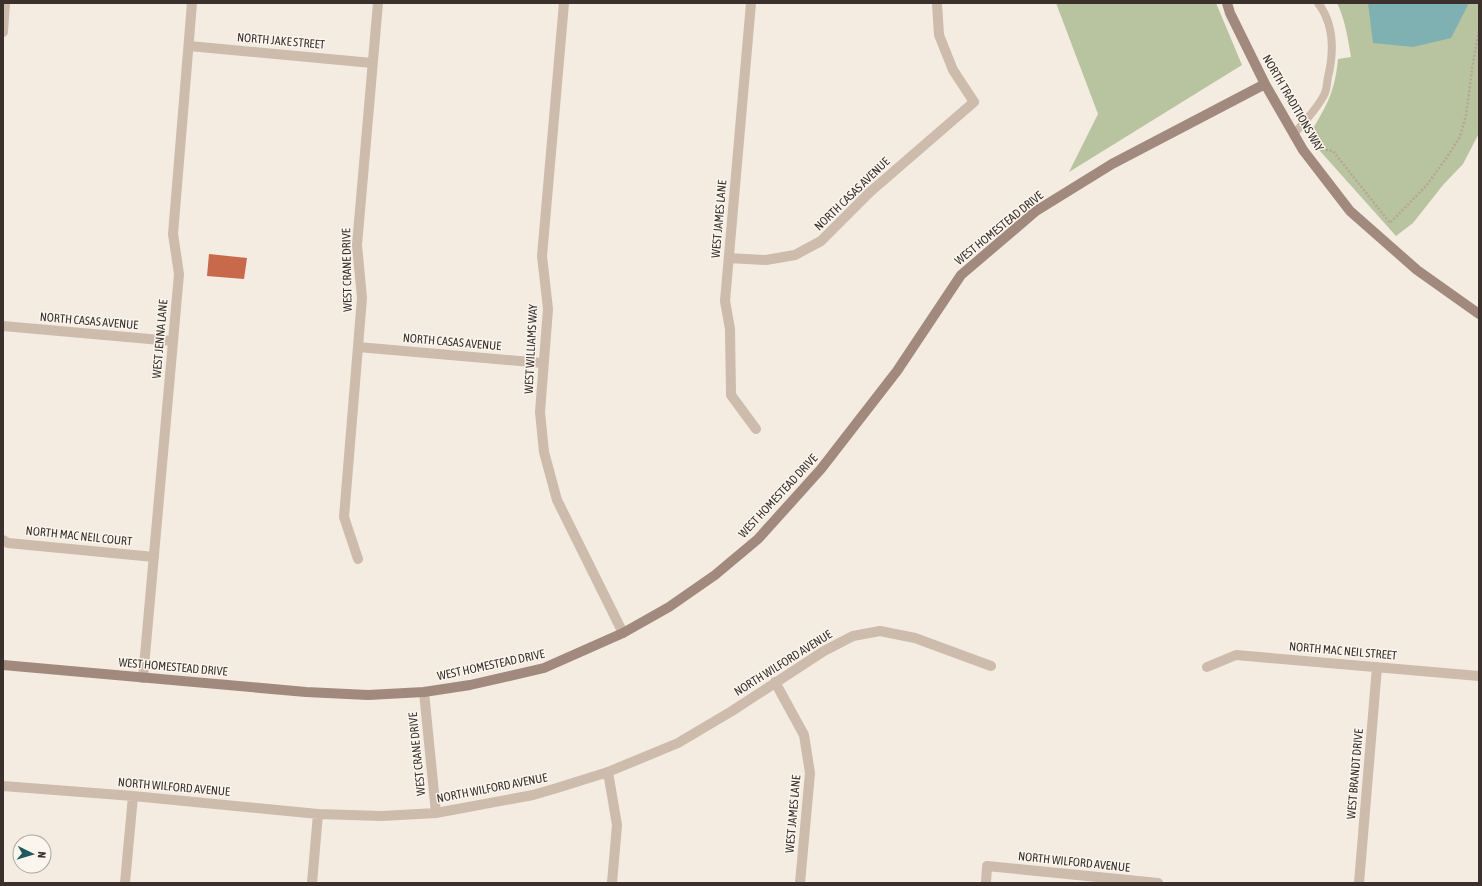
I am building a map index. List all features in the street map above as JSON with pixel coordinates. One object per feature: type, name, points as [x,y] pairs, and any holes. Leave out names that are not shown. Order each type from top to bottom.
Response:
[{"type":"street","points":[[3,32],[6,3]]},
{"type":"street","name":"WEST JENNA LANE","points":[[143,678],[179,274],[173,234],[192,3]]},
{"type":"street","name":"WEST CRANE DRIVE","points":[[358,559],[344,517],[362,298],[357,246],[378,3]]},
{"type":"street","name":"WEST WILLIAMS WAY","points":[[564,3],[542,256],[548,309],[540,412],[544,452],[557,500],[623,633]]},
{"type":"street","name":"WEST JAMES LANE","points":[[751,3],[725,302],[730,329],[731,394],[756,430]]},
{"type":"street","name":"NORTH CASAS AVENUE","points":[[729,258],[766,260],[795,255],[821,241],[870,192],[974,102],[953,70],[939,36],[937,3]]},
{"type":"street","name":"NORTH TRADITIONS WAY","points":[[1227,3],[1230,13],[1266,84],[1303,150],[1350,211],[1416,270],[1479,314]]},
{"type":"street","name":"NORTH JAKE STREET","points":[[189,46],[372,63]]},
{"type":"street","name":"WEST HOMESTEAD DRIVE","points":[[3,665],[321,693],[368,695],[424,692],[470,685],[544,668],[623,633],[669,607],[715,575],[758,539],[821,469],[888,384],[961,275],[1036,211],[1112,164],[1266,84]]},
{"type":"street","name":"NORTH CASAS AVENUE","points":[[3,326],[172,341]]},
{"type":"street","name":"NORTH CASAS AVENUE","points":[[358,347],[543,363]]},
{"type":"street","name":"NORTH MAC NEIL COURT","points":[[3,540],[8,543],[154,557]]},
{"type":"street","name":"NORTH WILFORD AVENUE","points":[[3,786],[133,796],[318,814],[382,816],[436,813],[533,795],[608,772],[678,743],[732,711],[824,651],[853,636],[880,631],[915,638],[991,666]]},
{"type":"street","name":"NORTH MAC NEIL STREET","points":[[1206,667],[1236,654],[1479,676]]},
{"type":"street","name":"WEST BRANDT DRIVE","points":[[1359,883],[1377,667]]},
{"type":"street","name":"WEST JAMES LANE","points":[[775,682],[804,735],[810,773],[800,883]]},
{"type":"street","name":"WEST CRANE DRIVE","points":[[424,692],[436,813]]},
{"type":"street","points":[[608,772],[617,825],[612,883]]},
{"type":"street","points":[[126,883],[133,796]]},
{"type":"street","points":[[312,883],[318,814]]},
{"type":"street","name":"NORTH WILFORD AVENUE","points":[[986,883],[987,866],[1158,883]]},
{"type":"lane","points":[[1294,134],[1311,115],[1325,94],[1332,61],[1332,36],[1325,12],[1318,3]]},
{"type":"path","points":[[1314,140],[1322,149],[1333,151],[1390,223],[1426,186],[1460,136],[1466,115],[1479,30]]},
{"type":"green space","points":[[1056,3],[1216,3],[1242,65],[1069,172],[1098,114]]},
{"type":"green space","points":[[1337,3],[1479,3],[1479,133],[1463,164],[1443,185],[1413,223],[1396,236],[1320,151],[1310,133],[1329,98],[1335,80],[1338,59],[1351,57],[1344,22]]},
{"type":"water","points":[[1368,3],[1469,3],[1451,38],[1413,47],[1373,43]]},
{"type":"building","points":[[209,254],[247,258],[244,279],[207,276]]}]
